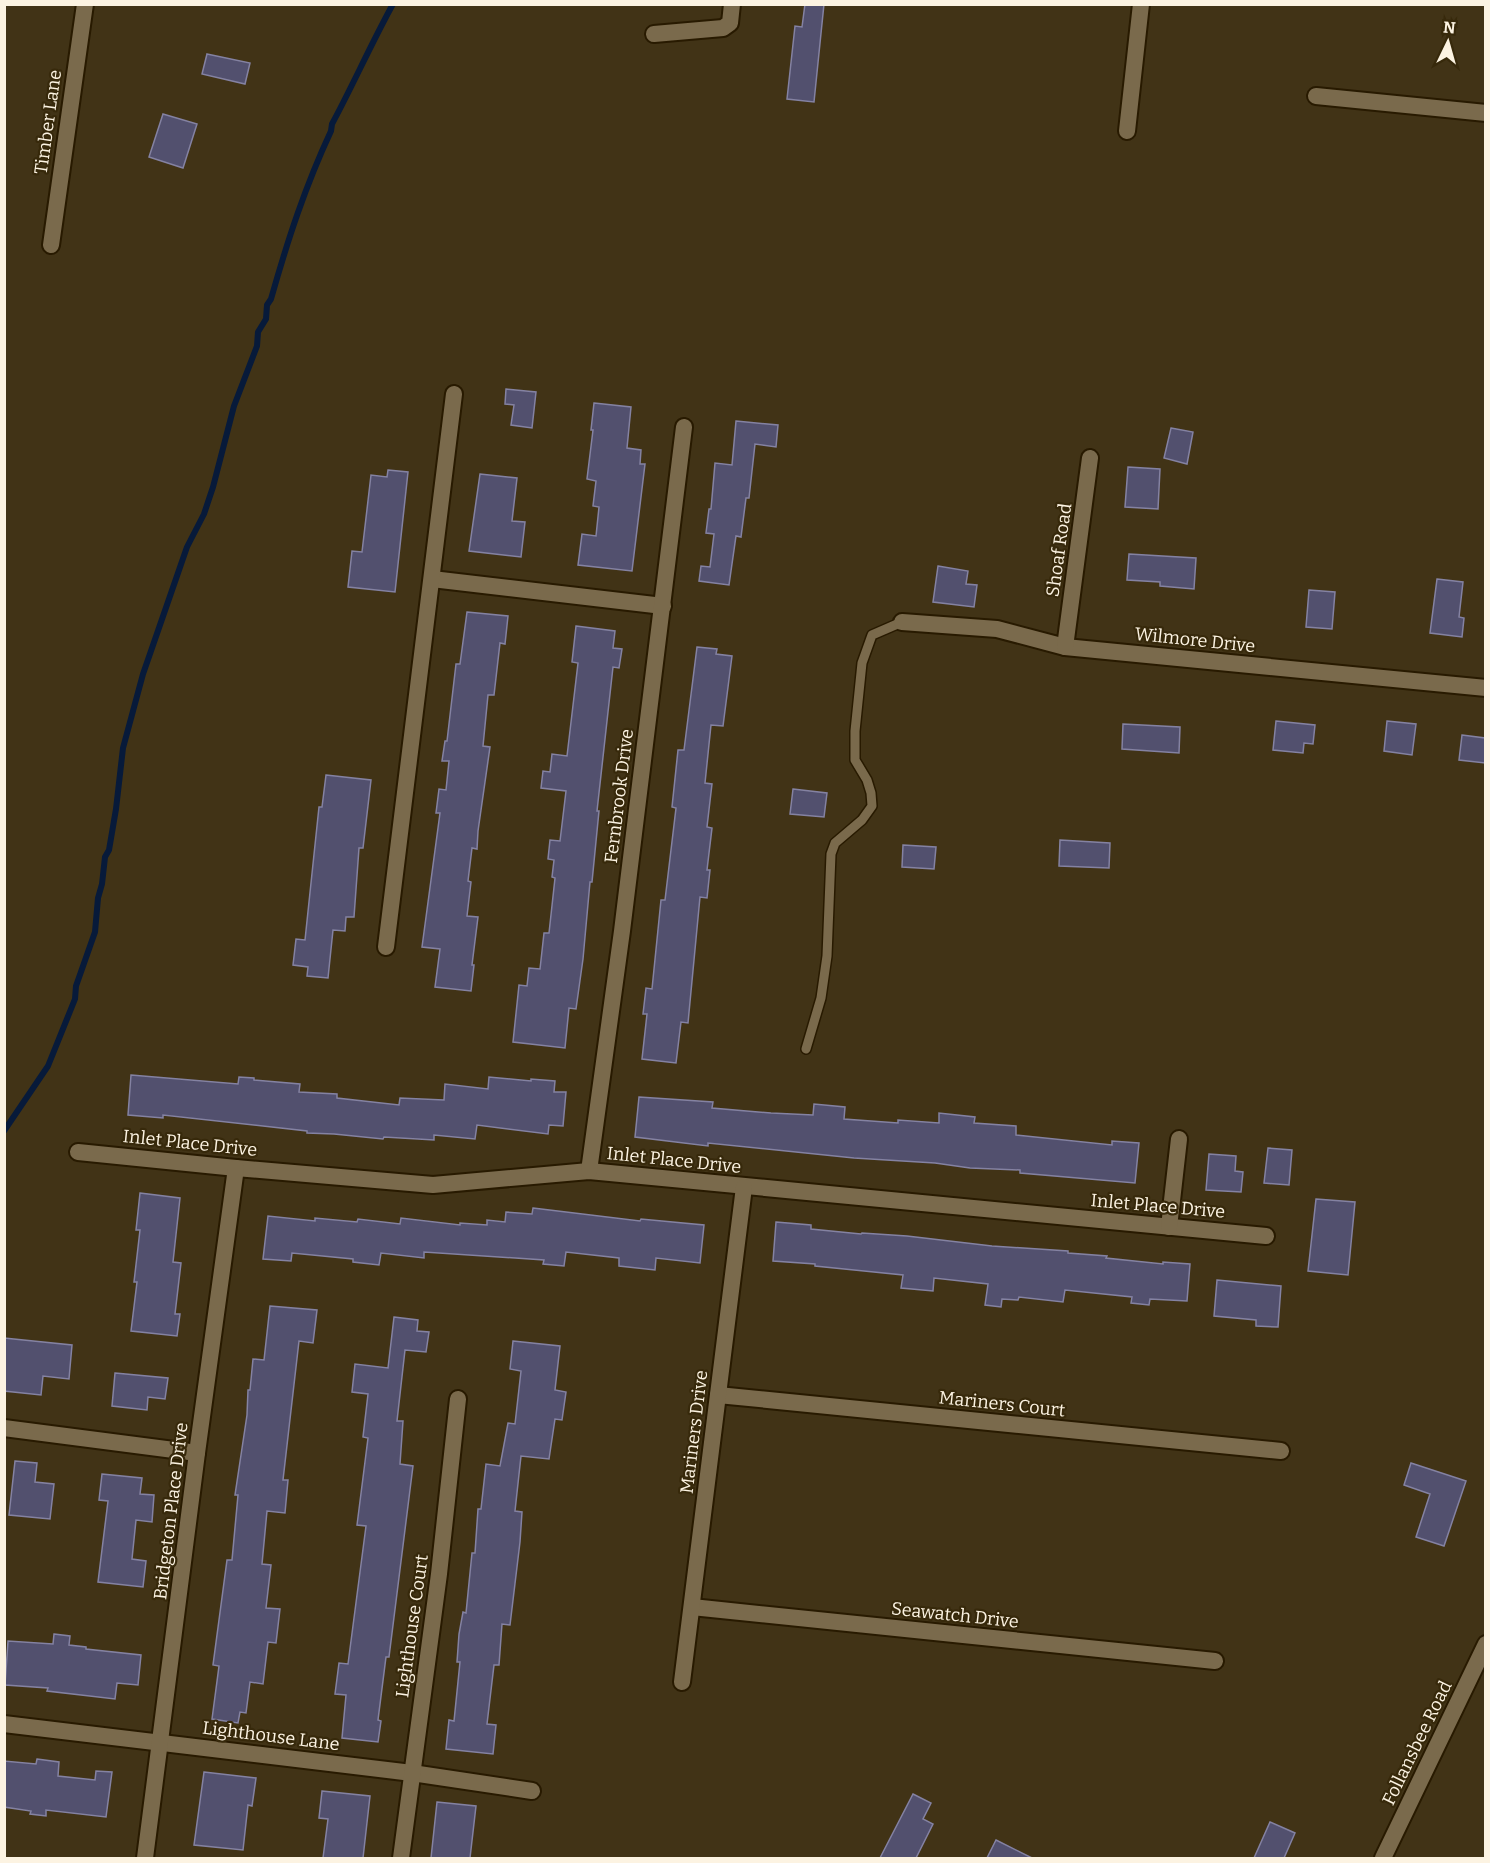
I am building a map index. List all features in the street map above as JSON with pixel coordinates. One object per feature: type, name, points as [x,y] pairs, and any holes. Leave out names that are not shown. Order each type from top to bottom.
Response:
[{"type":"street","name":"Timber Lane","points":[[51,245],[85,4]]},
{"type":"street","points":[[654,34],[723,28],[730,23],[732,4]]},
{"type":"street","points":[[1127,131],[1141,4]]},
{"type":"street","points":[[1316,96],[1485,113]]},
{"type":"street","points":[[386,947],[454,394]]},
{"type":"street","name":"Fernbrook Drive","points":[[589,1171],[622,931],[684,427]]},
{"type":"street","name":"Shoaf Road","points":[[1065,647],[1090,458]]},
{"type":"street","points":[[432,579],[663,606]]},
{"type":"street","name":"Wilmore Drive","points":[[902,622],[997,629],[1065,647],[1485,688]]},
{"type":"street","points":[[1169,1227],[1179,1139]]},
{"type":"street","name":"Inlet Place Drive","points":[[78,1152],[433,1185],[589,1171],[1266,1236]]},
{"type":"street","name":"Bridgeton Place Drive","points":[[145,1858],[236,1168]]},
{"type":"street","name":"Mariners Drive","points":[[682,1682],[744,1187]]},
{"type":"street","name":"Mariners Court","points":[[718,1395],[1281,1451]]},
{"type":"street","name":"Lighthouse Court","points":[[400,1858],[439,1574],[458,1399]]},
{"type":"street","points":[[4,1428],[197,1453]]},
{"type":"street","name":"Seawatch Drive","points":[[692,1607],[1215,1661]]},
{"type":"street","name":"Follansbee Road","points":[[1383,1858],[1485,1644]]},
{"type":"street","name":"Lighthouse Lane","points":[[4,1724],[412,1773],[532,1791]]},
{"type":"lane","points":[[806,1049],[821,998],[827,956],[831,854],[835,843],[862,820],[872,806],[867,780],[855,760],[855,731],[862,663],[872,634],[902,622]]},
{"type":"building","points":[[805,4],[824,4],[814,102],[787,99],[795,26],[802,27]]},
{"type":"building","points":[[207,54],[250,63],[245,84],[202,74]]},
{"type":"building","points":[[163,114],[197,124],[183,168],[149,157]]},
{"type":"building","points":[[506,389],[536,392],[532,428],[511,425],[514,405],[505,404]]},
{"type":"building","points":[[594,403],[631,407],[627,448],[641,450],[640,464],[645,464],[632,571],[578,565],[582,534],[596,536],[599,507],[593,506],[596,481],[587,479]]},
{"type":"building","points":[[736,421],[778,425],[776,447],[755,444],[749,498],[746,498],[741,537],[736,536],[729,585],[699,581],[701,566],[710,567],[714,534],[706,533],[709,509],[711,509],[715,463],[732,465]]},
{"type":"building","points":[[1171,428],[1193,432],[1187,464],[1164,458]]},
{"type":"building","points":[[1128,467],[1160,469],[1158,509],[1125,507]]},
{"type":"building","points":[[388,470],[408,472],[395,592],[348,587],[352,551],[362,552],[371,475],[387,477]]},
{"type":"building","points":[[480,474],[517,478],[512,521],[525,522],[521,557],[469,551]]},
{"type":"building","points":[[1129,554],[1196,558],[1194,589],[1160,586],[1160,582],[1127,580]]},
{"type":"building","points":[[938,566],[968,571],[966,584],[977,585],[974,607],[933,602]]},
{"type":"building","points":[[1437,579],[1463,582],[1459,617],[1464,618],[1462,637],[1430,633]]},
{"type":"building","points":[[1309,590],[1335,592],[1332,629],[1306,627]]},
{"type":"building","points":[[467,612],[508,616],[505,644],[500,643],[494,695],[488,695],[483,746],[490,747],[477,849],[472,848],[468,881],[471,882],[467,916],[478,917],[471,991],[435,987],[440,949],[422,947],[440,813],[436,813],[439,789],[446,790],[449,761],[442,761],[445,741],[447,741],[456,664],[460,664]]},
{"type":"building","points":[[576,626],[615,631],[613,648],[622,649],[619,668],[613,667],[583,959],[576,1009],[569,1008],[565,1048],[513,1042],[519,985],[527,986],[529,968],[540,969],[544,933],[549,933],[555,878],[552,877],[554,860],[548,859],[550,840],[560,841],[566,791],[541,788],[543,771],[550,772],[552,754],[567,756],[578,663],[572,662]]},
{"type":"building","points":[[697,647],[717,649],[716,654],[732,656],[723,726],[711,725],[705,783],[712,784],[707,827],[712,828],[707,870],[710,870],[707,898],[700,897],[688,1023],[681,1022],[676,1063],[642,1059],[647,1014],[643,1014],[646,988],[652,989],[661,900],[665,900],[676,808],[672,807],[678,750],[684,750]]},
{"type":"building","points":[[1276,721],[1315,725],[1313,744],[1304,743],[1303,753],[1273,750]]},
{"type":"building","points":[[1387,721],[1416,724],[1412,755],[1384,751]]},
{"type":"building","points":[[1123,724],[1180,727],[1179,753],[1122,749]]},
{"type":"building","points":[[1462,735],[1485,738],[1485,763],[1459,760]]},
{"type":"building","points":[[326,775],[371,780],[363,848],[359,848],[354,917],[346,917],[345,931],[333,930],[328,978],[307,976],[308,967],[293,965],[296,939],[305,940],[319,807],[322,807]]},
{"type":"building","points":[[793,789],[827,793],[824,817],[790,814]]},
{"type":"building","points":[[1060,840],[1110,843],[1109,868],[1059,866]]},
{"type":"building","points":[[903,845],[936,847],[934,869],[902,867]]},
{"type":"building","points":[[131,1075],[238,1084],[239,1077],[254,1078],[254,1080],[300,1084],[299,1092],[337,1094],[337,1098],[399,1105],[400,1098],[444,1100],[445,1084],[488,1089],[489,1077],[555,1081],[554,1092],[566,1092],[563,1126],[549,1125],[548,1134],[477,1125],[475,1139],[434,1135],[434,1140],[384,1137],[383,1139],[307,1133],[307,1131],[163,1115],[163,1118],[128,1115]]},
{"type":"building","points":[[639,1097],[713,1102],[712,1108],[771,1113],[813,1115],[814,1104],[845,1107],[844,1119],[898,1123],[898,1120],[939,1123],[939,1113],[975,1117],[974,1123],[1016,1126],[1016,1135],[1112,1145],[1112,1141],[1139,1143],[1135,1183],[1020,1173],[1020,1170],[854,1158],[708,1143],[708,1146],[635,1137]]},
{"type":"building","points":[[1268,1148],[1292,1150],[1289,1185],[1264,1183]]},
{"type":"building","points":[[1209,1154],[1236,1156],[1235,1171],[1243,1172],[1241,1192],[1206,1190]]},
{"type":"building","points":[[140,1193],[180,1198],[173,1262],[181,1263],[175,1314],[180,1314],[177,1336],[131,1331],[137,1282],[134,1282],[140,1230],[136,1230]]},
{"type":"building","points":[[1316,1199],[1355,1202],[1348,1275],[1308,1271]]},
{"type":"building","points":[[533,1208],[640,1221],[641,1219],[704,1225],[700,1263],[656,1258],[655,1270],[619,1266],[619,1258],[566,1252],[564,1266],[543,1264],[544,1260],[424,1252],[424,1258],[381,1253],[379,1265],[353,1262],[353,1259],[292,1253],[291,1261],[263,1259],[268,1216],[315,1221],[315,1218],[357,1222],[358,1219],[400,1224],[401,1218],[460,1225],[460,1223],[487,1225],[487,1220],[505,1222],[506,1212],[532,1214]]},
{"type":"building","points":[[776,1222],[811,1225],[811,1229],[1068,1251],[1068,1253],[1163,1264],[1163,1262],[1190,1264],[1187,1301],[1150,1299],[1149,1305],[1131,1303],[1132,1297],[1065,1290],[1063,1302],[1019,1297],[1018,1300],[1002,1299],[1001,1307],[985,1305],[988,1284],[934,1278],[933,1291],[901,1288],[903,1275],[773,1261]]},
{"type":"building","points":[[1217,1280],[1281,1286],[1278,1327],[1256,1326],[1256,1320],[1214,1316]]},
{"type":"building","points":[[270,1306],[317,1310],[313,1343],[299,1341],[283,1480],[288,1480],[285,1513],[267,1511],[262,1564],[271,1565],[266,1608],[280,1609],[276,1643],[268,1642],[263,1684],[250,1682],[246,1713],[240,1712],[238,1723],[212,1719],[219,1666],[213,1665],[227,1560],[232,1560],[238,1495],[235,1495],[247,1415],[248,1390],[250,1390],[253,1359],[264,1360]]},
{"type":"building","points":[[394,1317],[418,1320],[417,1331],[429,1332],[426,1352],[405,1350],[397,1421],[403,1421],[400,1464],[413,1466],[389,1657],[386,1657],[378,1720],[381,1721],[378,1742],[342,1738],[346,1695],[335,1694],[339,1663],[348,1664],[366,1526],[357,1525],[368,1438],[363,1437],[368,1394],[352,1392],[355,1364],[388,1368]]},
{"type":"building","points":[[4,1338],[72,1345],[69,1379],[43,1376],[41,1395],[4,1391]]},
{"type":"building","points":[[513,1341],[560,1346],[555,1390],[566,1392],[562,1420],[555,1419],[549,1459],[521,1456],[515,1511],[522,1512],[510,1625],[502,1624],[499,1665],[494,1665],[487,1724],[496,1725],[493,1754],[446,1749],[449,1720],[454,1721],[460,1662],[457,1662],[459,1634],[463,1612],[466,1613],[472,1553],[475,1553],[478,1509],[481,1509],[486,1464],[500,1466],[508,1423],[515,1424],[521,1371],[510,1369]]},
{"type":"building","points":[[115,1373],[168,1378],[165,1399],[148,1397],[147,1410],[112,1406]]},
{"type":"building","points":[[15,1461],[37,1463],[35,1482],[54,1484],[50,1519],[9,1515]]},
{"type":"building","points":[[1411,1463],[1466,1481],[1444,1546],[1416,1537],[1430,1494],[1404,1485]]},
{"type":"building","points":[[102,1474],[142,1478],[140,1494],[154,1495],[152,1522],[136,1520],[132,1559],[146,1561],[143,1587],[98,1582],[108,1501],[99,1500]]},
{"type":"building","points":[[54,1634],[70,1636],[69,1645],[141,1655],[138,1685],[117,1683],[115,1699],[47,1691],[48,1688],[5,1685],[8,1641],[53,1644]]},
{"type":"building","points":[[37,1759],[59,1762],[58,1776],[95,1780],[96,1771],[112,1772],[106,1817],[46,1810],[46,1816],[4,1807],[4,1761],[36,1764]]},
{"type":"building","points":[[204,1772],[256,1778],[252,1806],[248,1805],[243,1850],[194,1845]]},
{"type":"building","points":[[322,1791],[370,1796],[363,1858],[323,1858],[328,1819],[319,1818]]},
{"type":"building","points":[[913,1794],[931,1803],[923,1819],[933,1824],[916,1858],[880,1858]]},
{"type":"building","points":[[437,1802],[476,1806],[470,1858],[431,1858]]},
{"type":"building","points":[[1270,1822],[1295,1833],[1284,1858],[1254,1858]]},
{"type":"building","points":[[996,1840],[1032,1858],[987,1858]]},
{"type":"waterway","points":[[4,1131],[48,1066],[75,999],[76,986],[95,932],[98,898],[116,809],[123,748],[143,674],[187,547],[204,514],[234,406],[257,346],[258,332],[266,319],[267,305],[271,299],[305,193],[332,124],[393,4]]}]
